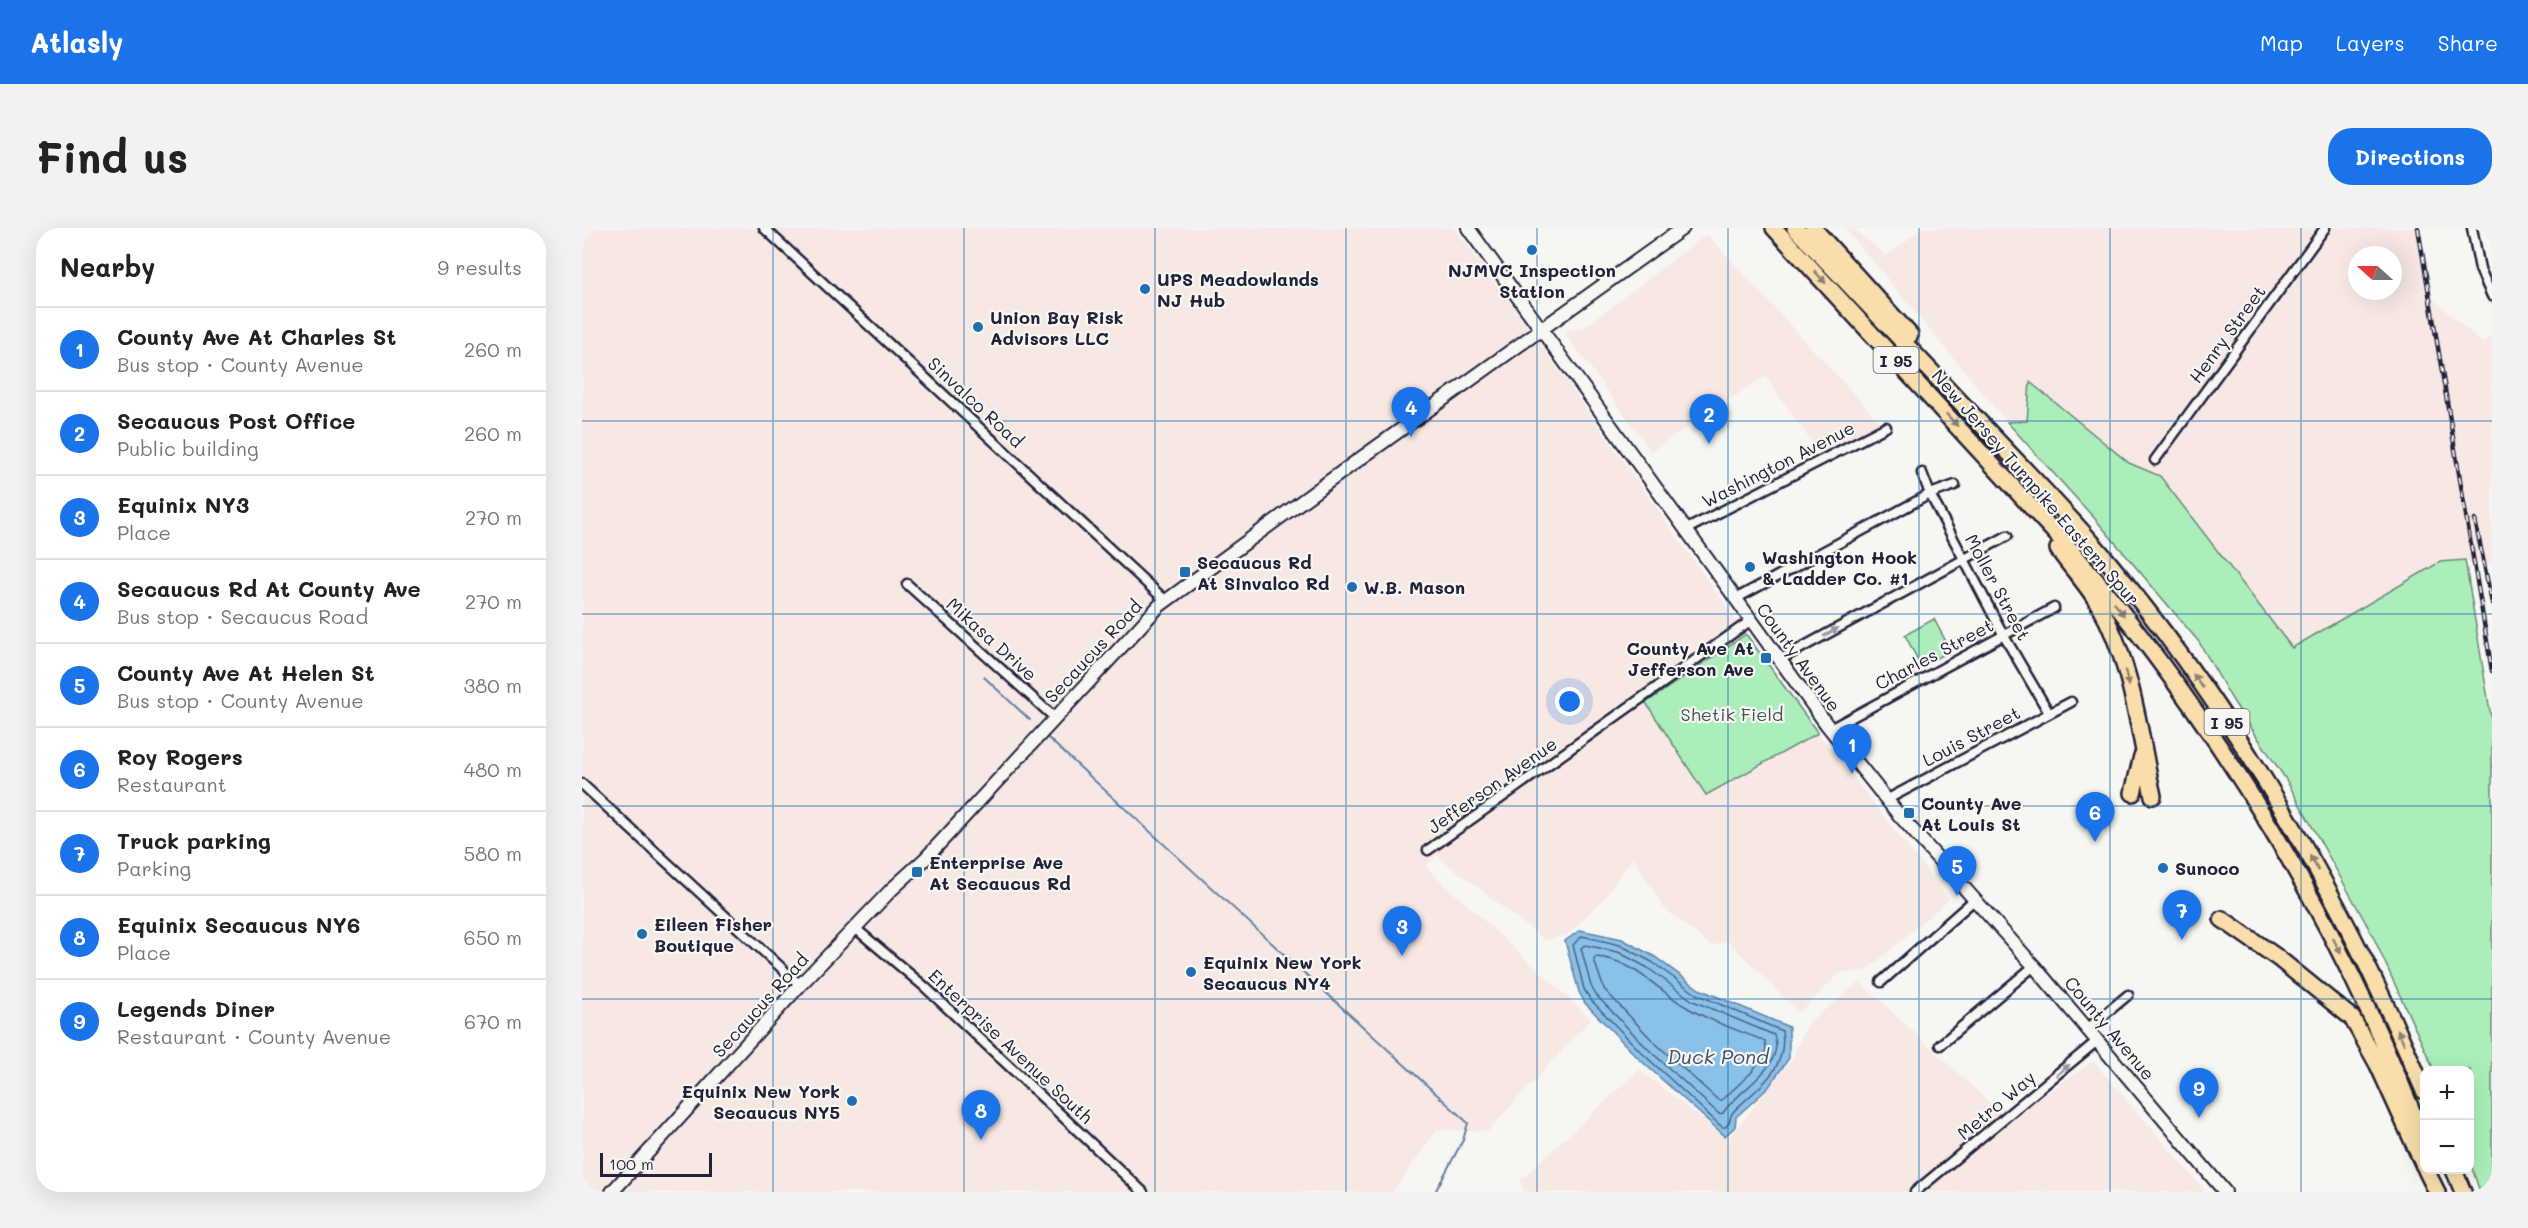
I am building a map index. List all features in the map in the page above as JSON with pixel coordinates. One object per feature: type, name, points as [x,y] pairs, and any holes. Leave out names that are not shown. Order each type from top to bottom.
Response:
[{"type":"highway","name":"New Jersey Turnpike Eastern Spur","points":[[1795,228],[2061,508],[2107,561],[2176,650],[2240,742],[2304,845],[2380,990],[2420,1082]]},
{"type":"highway","points":[[1800,228],[1816,251]]},
{"type":"highway","points":[[1814,228],[1927,354],[1960,401]]},
{"type":"highway","name":"New Jersey Turnpike Eastern Spur","points":[[1775,230],[2013,485],[2120,611],[2187,699],[2246,786],[2347,966],[2391,1060],[2420,1133]]},
{"type":"highway","points":[[2013,485],[2094,596],[2106,618],[2121,653],[2153,795]]},
{"type":"highway","points":[[2133,793],[2143,750]]},
{"type":"highway","points":[[2222,919],[2278,958],[2352,1018],[2378,1065],[2420,1157]]},
{"type":"highway","points":[[2428,1174],[2437,1192]]},
{"type":"highway","points":[[2435,1174],[2442,1192]]},
{"type":"highway","points":[[2456,1174],[2463,1192]]},
{"type":"main road","name":"County Avenue","points":[[1468,228],[1830,729],[1887,800],[2034,966],[2225,1192]]},
{"type":"main road","name":"Secaucus Road","points":[[612,1192],[800,985],[925,859],[1159,606],[1683,228]]},
{"type":"street","name":"Sinvalco Road","points":[[764,228],[1166,601]]},
{"type":"street","name":"Henry Street","points":[[2155,460],[2325,228]]},
{"type":"street","points":[[2472,228],[2480,269],[2492,296]]},
{"type":"street","name":"Washington Avenue","points":[[1685,531],[1886,427]]},
{"type":"street","name":"Moller Street","points":[[1922,473],[1930,494],[2004,636],[2049,714]]},
{"type":"street","points":[[1735,599],[1930,494],[1955,485]]},
{"type":"street","points":[[1779,660],[2007,536]]},
{"type":"street","name":"Mikasa Drive","points":[[907,584],[1055,718]]},
{"type":"street","name":"Charles Street","points":[[1830,729],[2054,608]]},
{"type":"street","name":"Jefferson Avenue","points":[[1428,850],[1750,621]]},
{"type":"street","name":"Louis Street","points":[[1887,800],[2071,702]]},
{"type":"street","points":[[582,784],[800,985]]},
{"type":"street","points":[[1881,982],[1974,900]]},
{"type":"street","name":"Enterprise Avenue South","points":[[855,928],[925,987],[1143,1192]]},
{"type":"street","points":[[1940,1045],[2034,966]]},
{"type":"street","points":[[2086,1029],[2128,995]]},
{"type":"street","name":"Metro Way","points":[[1915,1192],[2097,1041]]},
{"type":"shaded area","points":[[582,228],[1454,228],[1523,320],[1746,634],[1647,703],[1706,795],[1818,733],[1949,899],[1866,971],[1840,973],[1799,1013],[1728,941],[1711,946],[1663,907],[1633,857],[1605,897],[1567,935],[1545,940],[1436,855],[1426,867],[1591,1019],[1488,1131],[1437,1130],[1393,1192],[582,1192]]},
{"type":"shaded area","points":[[1845,228],[1853,228],[1886,256],[1923,228],[2415,228],[2426,293],[2482,343],[2492,334],[2492,564],[2465,560],[2440,562],[2292,648],[2160,476],[2129,463],[2031,382],[2027,421],[2007,422]]},
{"type":"shaded area","points":[[1707,234],[1885,428],[1823,458],[1765,376],[1651,451],[1565,333],[1569,330],[1582,329]]},
{"type":"shaded area","points":[[1860,982],[1990,1103],[2020,1112],[2093,1061],[2206,1192],[1524,1192],[1520,1180],[1639,1070],[1728,1139],[1792,1059],[1808,1023]]},
{"type":"green space","points":[[2030,382],[2129,463],[2160,476],[2292,648],[2440,562],[2465,560],[2492,723],[2492,1192],[2480,1192],[2474,1174],[2474,1066],[2432,1066],[2372,934],[2285,778],[2233,701],[2199,642],[2096,520],[2007,422],[2027,421]]},
{"type":"green space","points":[[1934,619],[1951,651],[1921,666],[1905,635]]},
{"type":"green space","name":"Shetik Field","points":[[1746,634],[1818,733],[1706,795],[1646,703]]},
{"type":"water","name":"Duck Pond","points":[[1580,930],[1622,939],[1655,957],[1699,989],[1789,1027],[1789,1058],[1768,1088],[1736,1117],[1735,1127],[1725,1136],[1638,1058],[1585,1003],[1579,992],[1565,941]]},
{"type":"waterway","points":[[984,677],[1030,720]]},
{"type":"waterway","points":[[1048,738],[1468,1123],[1463,1140],[1435,1192]]},
{"type":"railway","points":[[2418,228],[2492,671]]},
{"type":"railway","points":[[2475,520],[2492,603]]},
{"type":"place","name":"NJMVC Inspection Station","points":[[1532,250]]},
{"type":"place","name":"UPS Meadowlands NJ Hub","points":[[1145,289]]},
{"type":"place","name":"Union Bay Risk Advisors LLC","points":[[978,327]]},
{"type":"place","name":"Secaucus Rd At County Ave","points":[[1411,437]]},
{"type":"place","name":"Secaucus Post Office","points":[[1709,444]]},
{"type":"place","name":"Washington Hook & Ladder Co. #1","points":[[1750,567]]},
{"type":"place","name":"Secaucus Rd At Sinvalco Rd","points":[[1185,572]]},
{"type":"place","name":"W.B. Mason","points":[[1352,587]]},
{"type":"place","name":"County Ave At Jefferson Ave","points":[[1766,658]]},
{"type":"place","name":"County Ave At Charles St","points":[[1852,774]]},
{"type":"place","name":"County Ave At Louis St","points":[[1909,813]]},
{"type":"place","name":"Roy Rogers","points":[[2095,842]]},
{"type":"place","name":"Sunoco","points":[[2163,868]]},
{"type":"place","name":"Enterprise Ave At Secaucus Rd","points":[[917,872]]},
{"type":"place","name":"County Ave At Helen St","points":[[1957,896]]},
{"type":"place","name":"Eileen Fisher Boutique","points":[[642,934]]},
{"type":"place","name":"Truck parking","points":[[2182,940]]},
{"type":"place","name":"Equinix NY3","points":[[1402,956]]},
{"type":"place","name":"Equinix New York Secaucus NY4","points":[[1191,972]]},
{"type":"place","name":"Equinix New York Secaucus NY5","points":[[852,1101]]},
{"type":"place","name":"Legends Diner","points":[[2199,1118]]},
{"type":"place","name":"Equinix Secaucus NY6","points":[[981,1140]]}]
